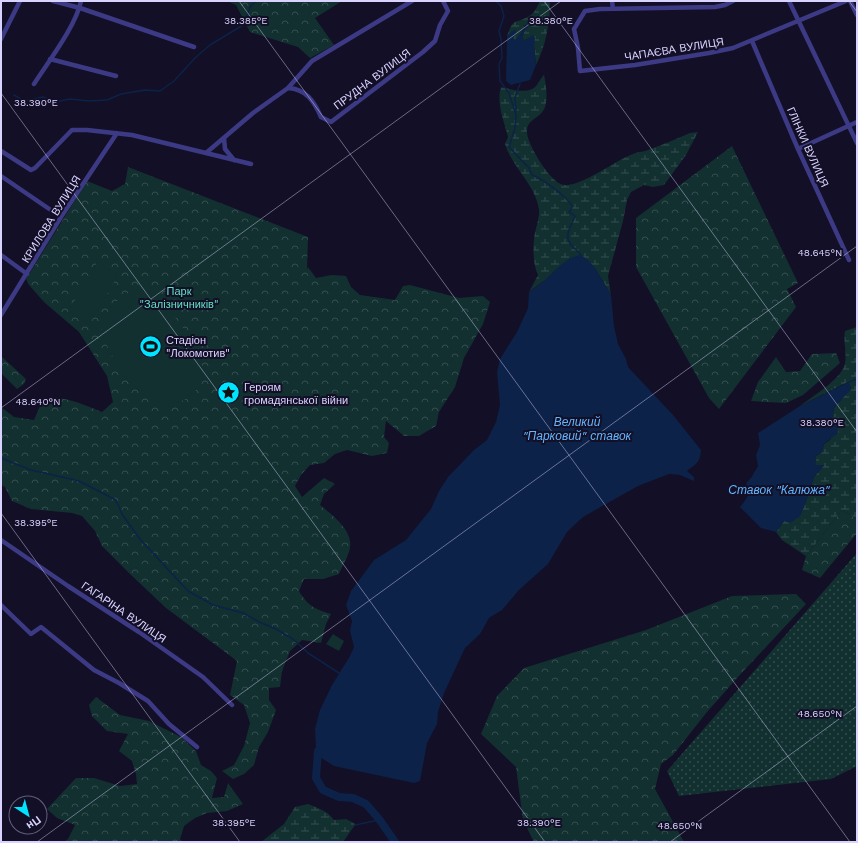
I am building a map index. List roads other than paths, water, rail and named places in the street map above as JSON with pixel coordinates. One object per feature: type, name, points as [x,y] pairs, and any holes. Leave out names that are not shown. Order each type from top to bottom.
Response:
[{"type":"street","points":[[1,39],[20,1]]},
{"type":"street","points":[[53,1],[80,8],[194,47]]},
{"type":"street","points":[[34,84],[71,26],[80,8],[81,1]]},
{"type":"street","points":[[206,153],[253,112],[288,88],[312,61],[412,1]]},
{"type":"street","name":"ПРУДНА ВУЛИЦЯ","points":[[288,88],[297,88],[306,93],[317,108],[321,117],[331,122],[423,52],[435,41],[440,25],[448,11],[444,1]]},
{"type":"street","points":[[612,1],[613,9],[715,7],[725,5],[733,1]]},
{"type":"street","points":[[674,1],[674,7]]},
{"type":"street","points":[[789,1],[857,143]]},
{"type":"street","name":"ЧАПАЄВА ВУЛИЦЯ","points":[[613,9],[594,9],[585,11],[574,29],[578,48],[580,71],[635,65],[709,54],[733,48],[846,1]]},
{"type":"street","points":[[850,1],[857,15]]},
{"type":"street","name":"ГЛІНКИ ВУЛИЦЯ","points":[[752,41],[798,149],[849,260]]},
{"type":"street","points":[[50,59],[116,76]]},
{"type":"street","points":[[798,149],[857,122]]},
{"type":"street","points":[[1,151],[31,170],[35,168],[72,130],[87,130],[132,135],[251,164]]},
{"type":"street","name":"КРИЛОВА ВУЛИЦЯ","points":[[1,315],[61,217],[117,133]]},
{"type":"street","points":[[224,138],[225,149],[234,160]]},
{"type":"street","points":[[1,176],[61,217]]},
{"type":"street","points":[[1,255],[27,274]]},
{"type":"street","name":"ГАГАРІНА ВУЛИЦЯ","points":[[1,540],[139,632],[203,677],[232,705]]},
{"type":"street","points":[[1,605],[31,634],[41,627],[94,670],[148,701],[169,724],[197,747]]},
{"type":"water","points":[[531,20],[522,37],[524,41],[533,35],[535,38],[534,46],[536,65],[530,80],[511,85],[506,81],[507,36],[515,29],[516,33],[513,38],[515,40]]},
{"type":"water","name":"Великий \"Парковий\" ставок","points":[[581,255],[595,268],[611,295],[614,326],[618,344],[626,359],[628,367],[673,415],[701,450],[699,461],[687,471],[694,477],[694,481],[680,475],[669,474],[638,486],[583,517],[567,532],[548,564],[519,590],[502,610],[489,618],[480,634],[465,648],[444,693],[438,712],[437,724],[427,743],[420,781],[414,783],[334,766],[320,757],[316,747],[315,729],[320,710],[332,685],[354,647],[350,631],[352,621],[346,605],[351,591],[374,560],[406,540],[431,509],[439,491],[448,477],[474,450],[487,440],[496,422],[500,405],[497,372],[500,359],[517,332],[528,308],[529,292],[570,258]]},
{"type":"water","name":"Ставок \"Калюжа\"","points":[[849,382],[851,389],[834,408],[832,421],[837,427],[838,433],[824,444],[822,452],[816,456],[815,465],[824,465],[814,477],[800,516],[790,523],[784,521],[776,532],[761,528],[740,507],[748,496],[746,483],[751,478],[758,466],[756,455],[760,445],[758,433],[800,406]]},
{"type":"waterway","points":[[14,95],[24,101],[43,97],[55,102],[70,99],[89,101],[107,100],[121,94],[145,90],[160,91],[174,81],[196,57],[210,45],[243,25],[250,7],[256,1]]},
{"type":"waterway","points":[[496,1],[501,6],[504,16],[499,31],[502,58],[499,64],[500,81],[509,93],[516,115],[515,128],[509,147],[529,168],[532,175],[554,188],[572,206],[569,212],[575,216],[568,238],[572,246],[581,255]]},
{"type":"waterway","points":[[516,111],[515,97],[520,84]]},
{"type":"waterway","points":[[849,382],[857,379]]},
{"type":"waterway","points":[[1,458],[31,470],[79,481],[116,500],[122,514],[139,538],[188,591],[213,605],[243,613],[276,629],[293,639],[308,653],[339,673]]},
{"type":"waterway","points":[[318,751],[316,778],[323,790],[339,797],[353,798],[366,804],[379,819],[395,842]]},
{"type":"waterway","points":[[355,825],[379,820]]},
{"type":"place","name":"Стадіон \"Локомотив\"","points":[[151,346]]},
{"type":"place","name":"Героям громадянської війни","points":[[229,393]]},
{"type":"park label","name":"Парк \"Залізничників\"","points":[[179,297]]}]
